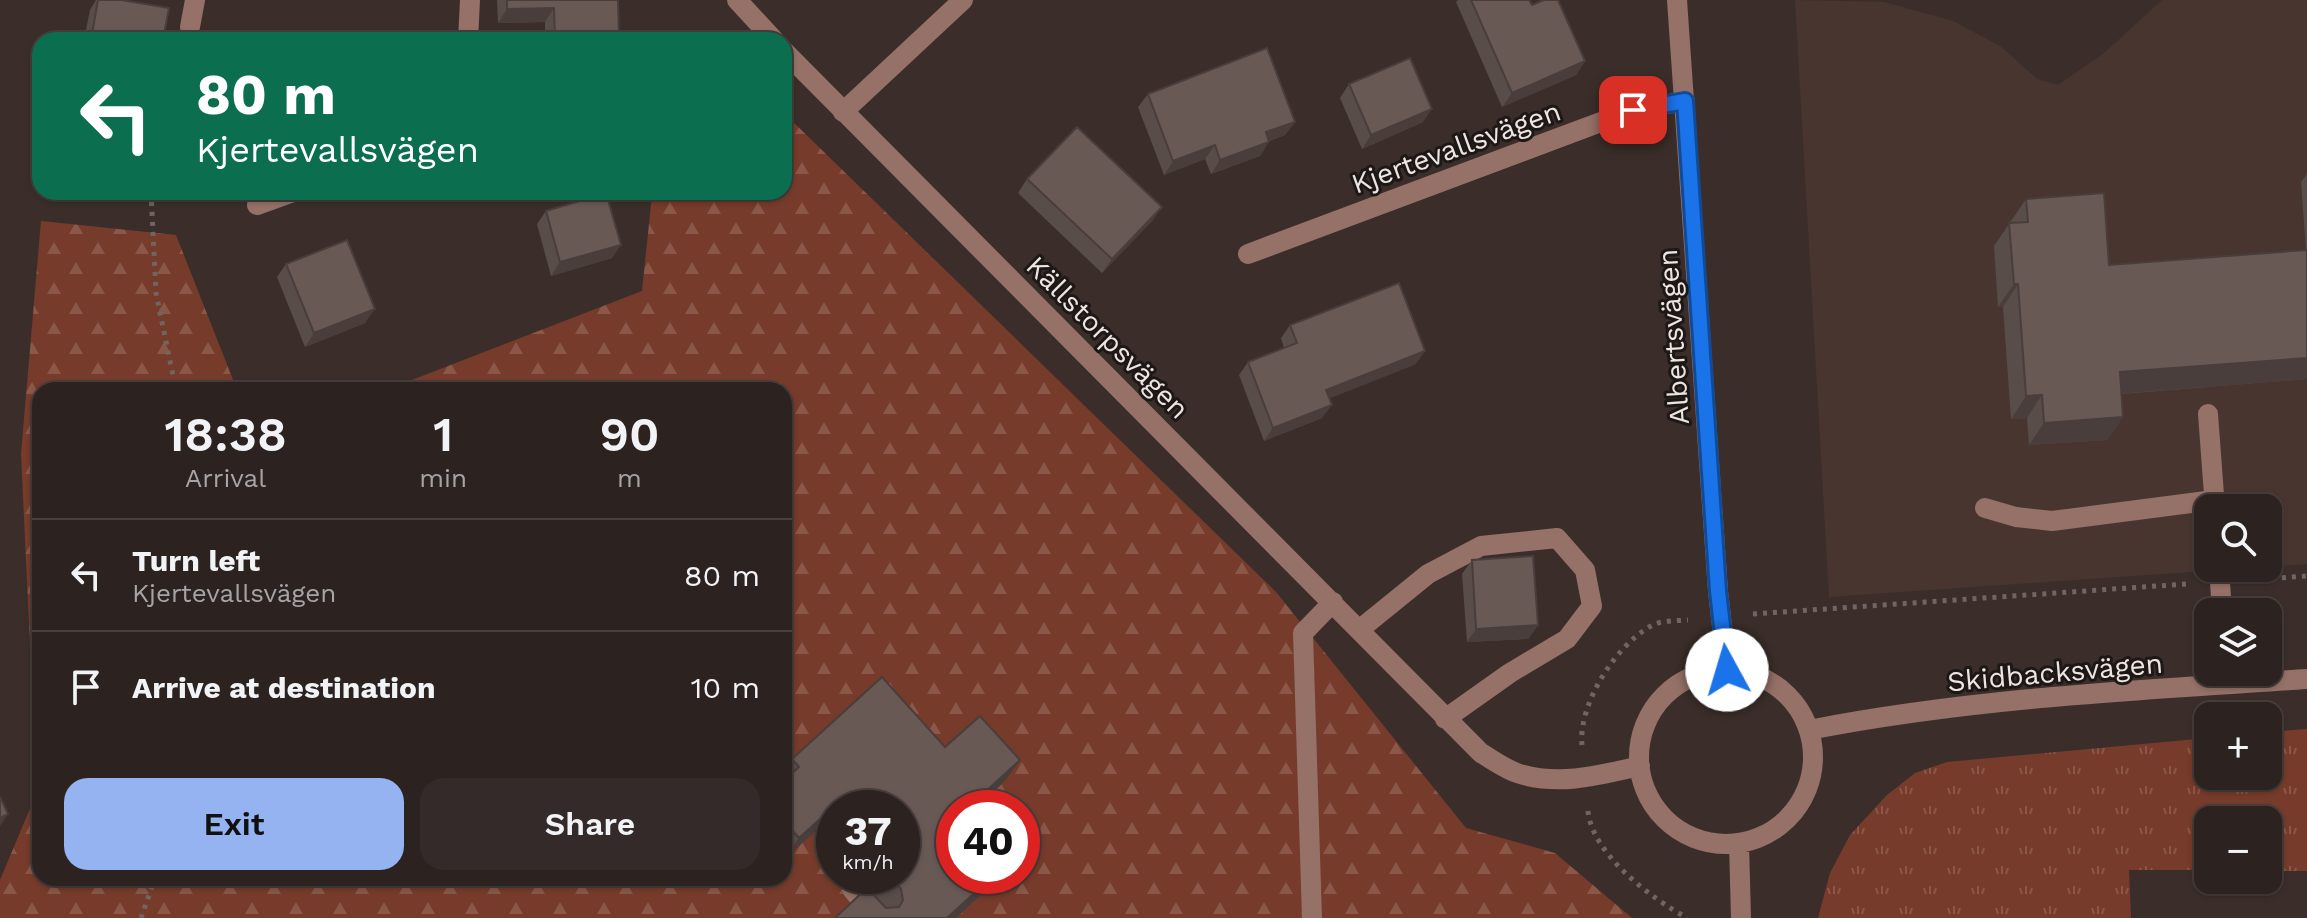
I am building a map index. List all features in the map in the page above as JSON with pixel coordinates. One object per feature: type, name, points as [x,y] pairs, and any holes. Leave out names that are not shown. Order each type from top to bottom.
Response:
[{"type":"street","points":[[190,27],[195,0]]},
{"type":"street","points":[[468,32],[470,0]]},
{"type":"street","points":[[737,0],[767,32]]},
{"type":"street","points":[[843,112],[963,0]]},
{"type":"street","name":"Albertsvägen","points":[[1677,0],[1727,670]]},
{"type":"street","name":"Källstorpsvägen","points":[[792,59],[1481,753],[1518,774],[1556,781],[1640,766]]},
{"type":"street","name":"Kjertevallsvägen","points":[[1248,254],[1633,110],[1685,101]]},
{"type":"street","points":[[257,205],[271,200]]},
{"type":"street","points":[[2208,414],[2213,494]]},
{"type":"street","points":[[1985,508],[2016,517],[2052,521],[2194,506]]},
{"type":"street","points":[[1359,630],[1428,574],[1481,546],[1557,538],[1585,570],[1592,606],[1567,639],[1510,673],[1445,719]]},
{"type":"street","points":[[1312,918],[1303,633],[1333,602]]},
{"type":"street","points":[[1727,670],[1763,678],[1791,699],[1809,730],[1813,763],[1804,795],[1784,822],[1755,839],[1739,843],[1714,843],[1678,829],[1652,802],[1640,766],[1641,737],[1653,710],[1662,698],[1698,675],[1727,670]]},
{"type":"street","name":"Skidbacksvägen","points":[[2282,679],[2307,679]]},
{"type":"street","name":"Skidbacksvägen","points":[[1809,730],[2033,699],[2194,681]]},
{"type":"street","points":[[1739,843],[1741,918]]},
{"type":"street","points":[[856,894],[876,918]]},
{"type":"path","points":[[151,200],[156,293],[174,382]]},
{"type":"path","points":[[2282,576],[2307,576]]},
{"type":"path","points":[[1687,918],[1651,895],[1613,860],[1589,825],[1580,730],[1591,694],[1625,647],[1652,624],[2194,577]]},
{"type":"path","points":[[141,918],[152,886]]},
{"type":"shaded area","points":[[1795,0],[1884,2],[1953,21],[2000,46],[2037,79],[2058,85],[2103,54],[2162,0],[2307,0],[2307,564],[2282,566],[2282,494],[2194,494],[2194,572],[1829,597]]},
{"type":"green space","points":[[792,121],[1276,592],[1466,828],[1555,853],[1632,918],[0,918],[0,880],[32,804],[32,886],[792,886],[792,382],[407,382],[642,291],[651,200],[792,200]]},
{"type":"green space","points":[[41,221],[176,235],[234,382],[32,382],[32,686],[21,454]]},
{"type":"green space","points":[[2307,729],[2307,871],[2282,871],[2282,806],[2194,806],[2194,870],[2129,870],[2131,918],[1818,918],[1830,873],[1850,835],[1887,795],[1915,773],[1947,762],[2194,739],[2194,790],[2282,790],[2282,731]]},
{"type":"building","points":[[98,0],[121,0],[169,8],[164,32],[92,32]]},
{"type":"building","points":[[507,0],[618,0],[619,32],[555,32],[554,8],[507,9]]},
{"type":"building","points":[[1471,0],[1529,0],[1532,5],[1544,0],[1558,0],[1585,61],[1512,93]]},
{"type":"building","points":[[1267,48],[1295,122],[1266,132],[1269,142],[1220,160],[1215,145],[1173,161],[1148,94]]},
{"type":"building","points":[[1410,58],[1432,109],[1371,135],[1349,84]]},
{"type":"building","points":[[1077,127],[1162,207],[1112,259],[1027,179]]},
{"type":"building","points":[[2104,193],[2109,265],[2307,250],[2307,358],[2120,372],[2123,417],[2044,423],[2042,395],[2026,396],[2018,284],[2014,284],[2009,223],[2028,222],[2026,199]]},
{"type":"building","points":[[583,200],[608,200],[621,245],[560,262],[546,211]]},
{"type":"building","points":[[347,240],[375,309],[314,333],[286,264]]},
{"type":"building","points":[[1399,283],[1425,351],[1326,390],[1332,405],[1273,428],[1248,362],[1297,343],[1290,325]]},
{"type":"building","points":[[1533,556],[1538,625],[1476,629],[1472,560]]},
{"type":"building","points":[[882,677],[945,747],[980,716],[1020,760],[987,790],[936,790],[936,894],[973,894],[947,918],[835,918],[861,894],[873,894],[886,908],[899,907],[902,894],[920,894],[920,790],[816,790],[816,823],[799,838],[792,830],[792,774],[799,767],[792,759]]},
{"type":"building","points":[[0,797],[8,814],[0,818]]},
{"type":"route","points":[[1633,110],[1685,101],[1718,591],[1727,670]]}]
